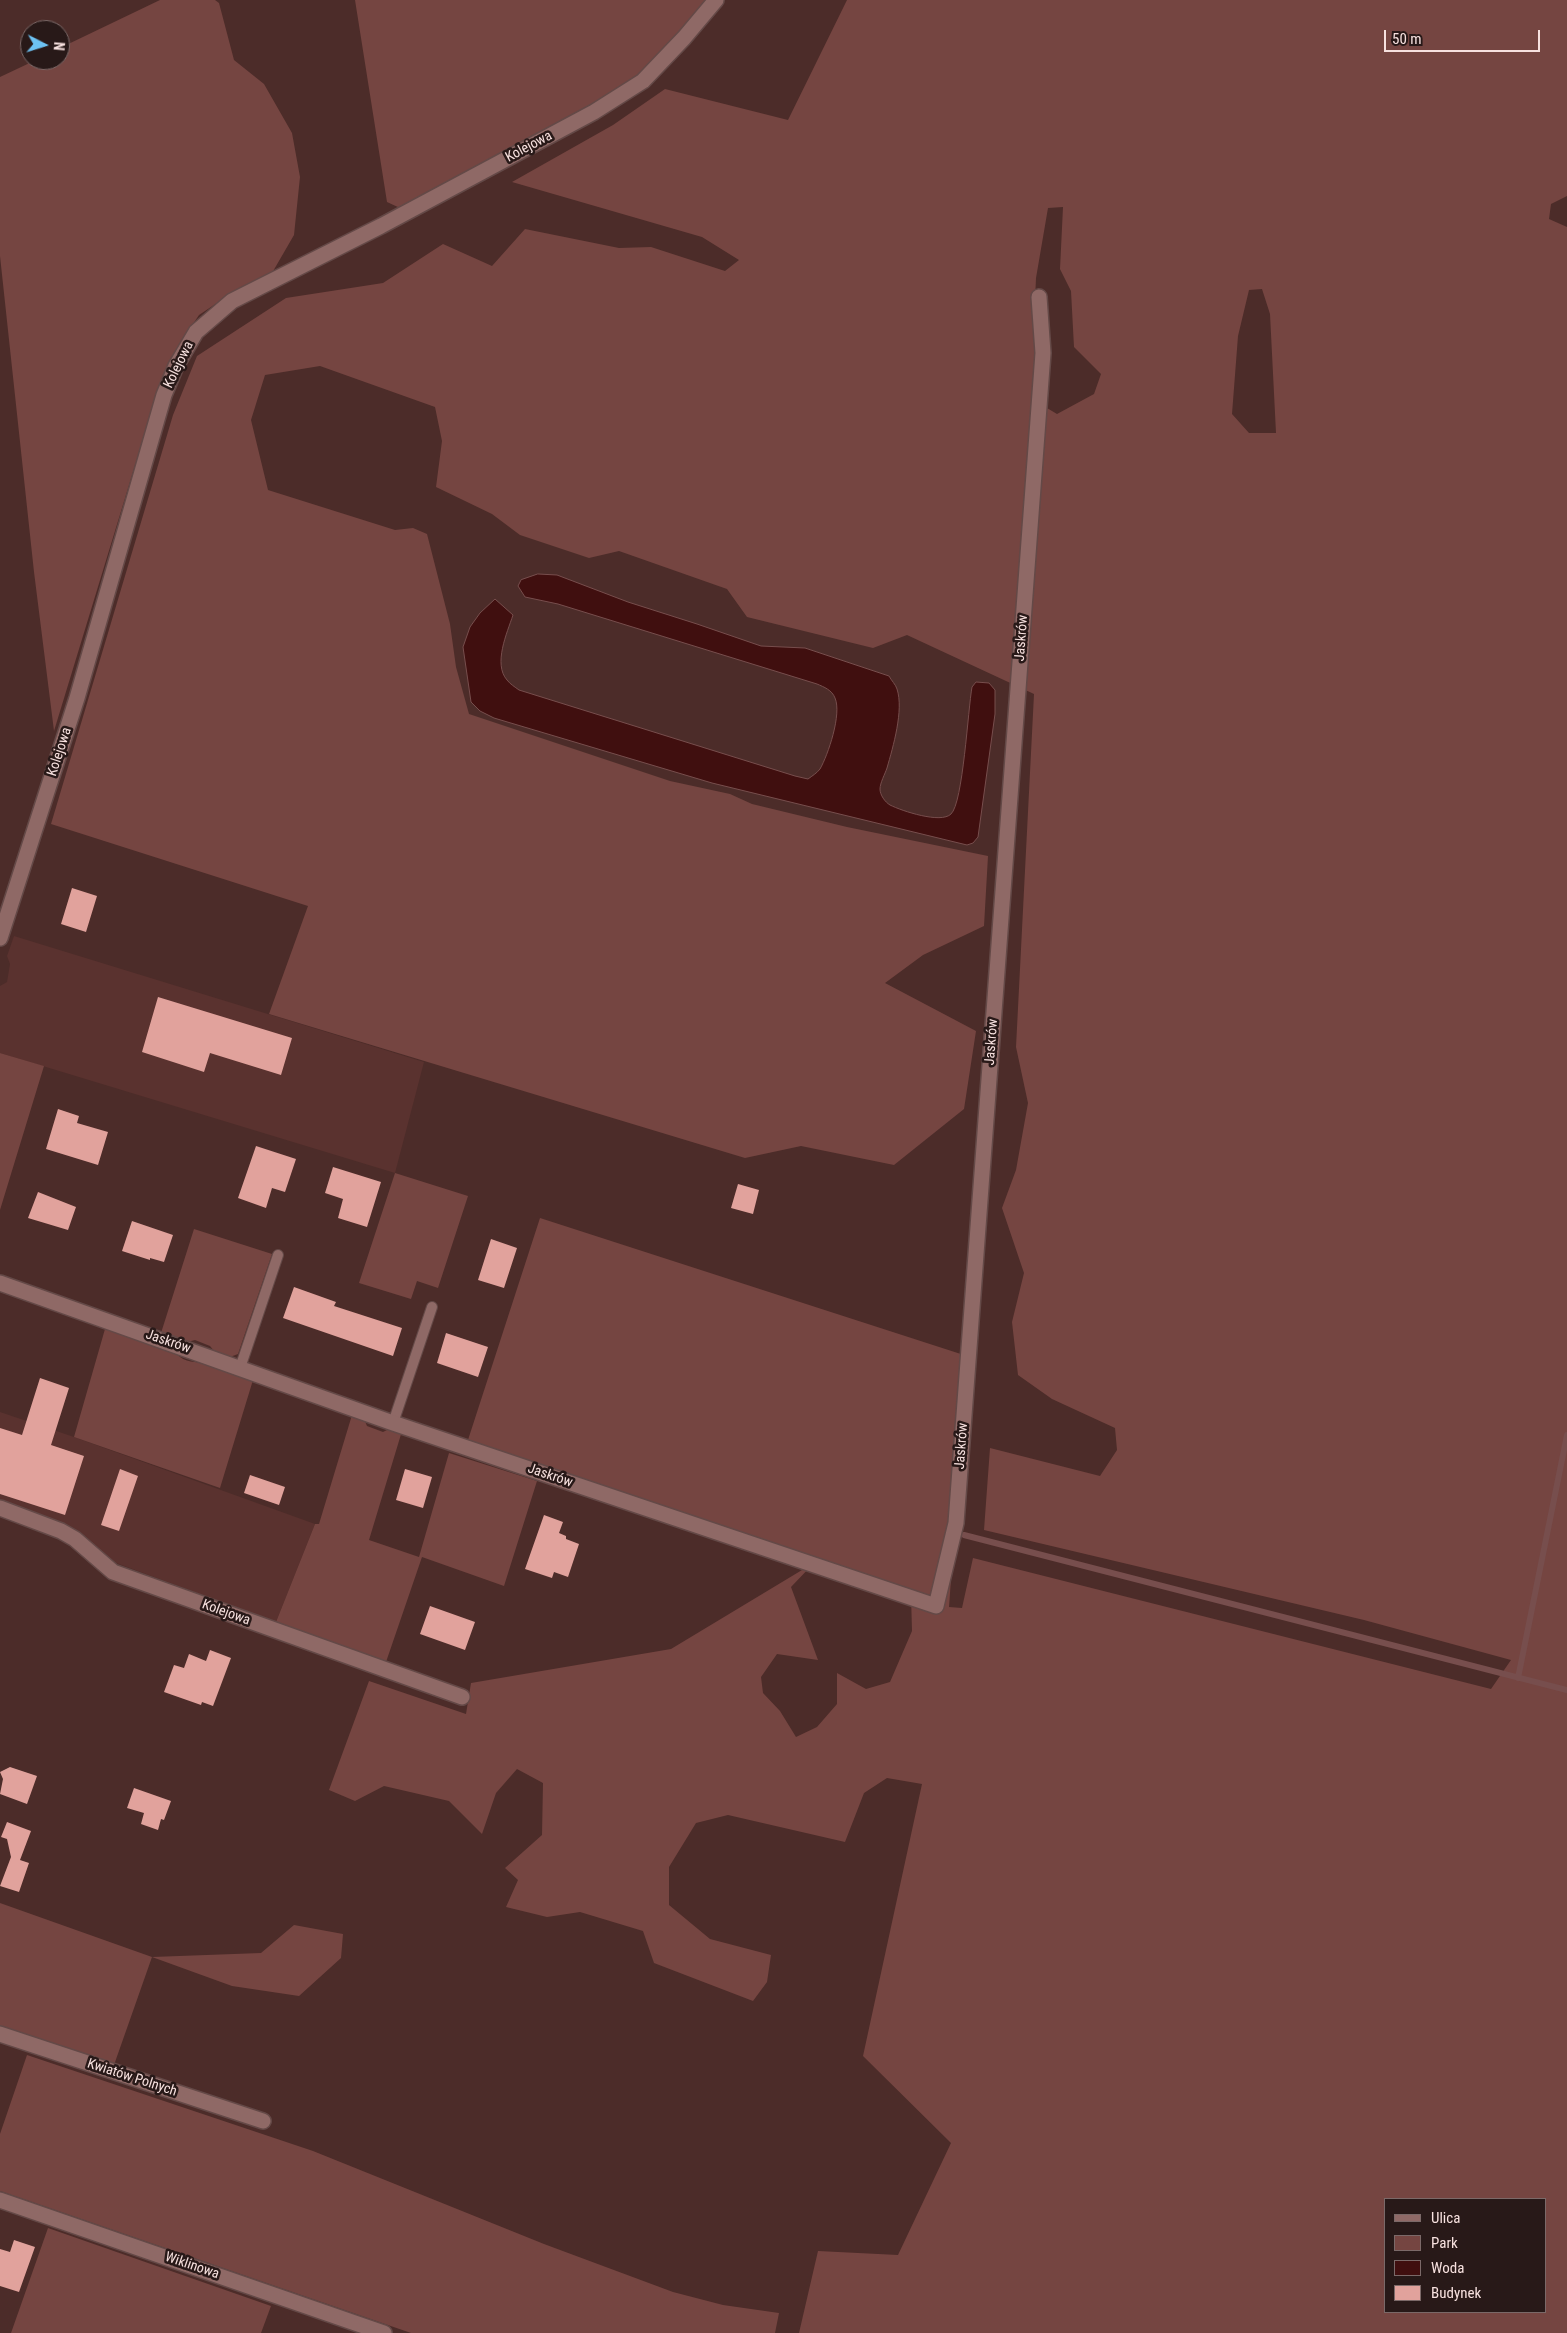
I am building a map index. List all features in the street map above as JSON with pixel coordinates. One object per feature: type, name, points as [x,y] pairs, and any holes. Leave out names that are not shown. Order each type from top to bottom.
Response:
[{"type":"street","name":"Kolejowa","points":[[0,938],[77,698],[164,395],[176,366],[196,332],[232,301],[381,226],[594,112],[643,81],[684,38],[716,0]]},
{"type":"street","name":"Jaskrów","points":[[0,1283],[393,1423],[936,1606],[956,1523],[1043,353],[1039,296]]},
{"type":"street","name":"Kolejowa","points":[[0,1508],[61,1531],[74,1539],[114,1572],[462,1697]]},
{"type":"street","name":"Kwiatów Polnych","points":[[0,2034],[263,2121]]},
{"type":"street","name":"Wiklinowa","points":[[0,2200],[384,2333]]},
{"type":"lane","points":[[240,1368],[278,1255]]},
{"type":"lane","points":[[393,1423],[432,1307]]},
{"type":"shaded area","points":[[14,936],[424,1062],[395,1173],[0,1053],[0,986],[7,982],[10,964],[7,956]]},
{"type":"shaded area","points":[[0,1412],[315,1524],[276,1622],[108,1560],[86,1537],[44,1517],[0,1501]]},
{"type":"green space","points":[[160,0],[215,0],[219,3],[234,60],[264,84],[292,133],[300,177],[294,235],[272,273],[235,291],[199,315],[179,345],[158,390],[54,731],[34,572],[0,256],[0,77],[20,68],[20,70],[70,70],[70,43]]},
{"type":"green space","points":[[355,0],[711,0],[677,45],[601,105],[400,208],[387,202]]},
{"type":"green space","points":[[847,0],[1567,0],[1567,196],[1551,204],[1549,219],[1567,227],[1567,2333],[799,2333],[818,2251],[898,2255],[951,2143],[863,2056],[922,1784],[887,1778],[864,1793],[845,1842],[728,1815],[696,1823],[669,1867],[669,1905],[710,1939],[771,1955],[767,1982],[753,2001],[654,1963],[643,1931],[580,1912],[547,1917],[506,1907],[518,1880],[505,1868],[542,1835],[543,1783],[517,1769],[496,1793],[482,1834],[449,1801],[384,1786],[355,1801],[329,1790],[369,1681],[466,1714],[471,1683],[671,1649],[812,1564],[467,1443],[540,1218],[967,1356],[949,1607],[962,1608],[973,1558],[1491,1689],[1511,1660],[1364,1620],[984,1530],[990,1448],[1100,1476],[1117,1450],[1115,1428],[1052,1399],[1018,1375],[1012,1322],[1024,1273],[1002,1208],[1016,1170],[1028,1103],[1016,1047],[1034,694],[907,635],[873,648],[747,617],[727,589],[619,551],[589,558],[520,535],[492,514],[436,487],[442,441],[435,407],[320,366],[265,375],[251,420],[268,490],[395,530],[413,528],[427,534],[450,624],[456,667],[469,714],[670,781],[730,794],[752,804],[847,827],[988,856],[984,926],[923,955],[885,983],[976,1031],[964,1109],[894,1165],[801,1146],[745,1158],[269,1014],[308,906],[51,824],[173,415],[197,356],[286,298],[383,283],[443,244],[492,266],[525,229],[619,248],[651,247],[725,271],[739,260],[702,237],[512,182],[613,125],[665,89],[788,120]],"holes":[[[1063,207],[1060,269],[1071,291],[1074,347],[1101,374],[1094,394],[1057,414],[1037,402],[1050,360],[1034,322],[1036,278],[1048,208]],[[1262,289],[1270,314],[1276,433],[1249,433],[1232,414],[1238,336],[1249,290]],[[813,1564],[911,1595],[912,1631],[890,1682],[866,1689],[837,1673],[837,1704],[817,1727],[796,1737],[780,1711],[763,1693],[761,1677],[777,1654],[818,1660],[791,1587]]]},
{"type":"green space","points":[[0,1053],[44,1066],[0,1210]]},
{"type":"green space","points":[[395,1173],[468,1196],[438,1288],[417,1281],[411,1299],[359,1283]]},
{"type":"green space","points":[[194,1229],[272,1254],[238,1354],[230,1357],[214,1351],[210,1346],[195,1340],[187,1342],[161,1333]]},
{"type":"green space","points":[[105,1329],[176,1353],[187,1361],[214,1365],[253,1380],[220,1488],[74,1437]]},
{"type":"green space","points":[[352,1415],[364,1419],[367,1426],[383,1432],[391,1428],[402,1431],[369,1540],[419,1557],[449,1453],[537,1481],[504,1586],[422,1557],[386,1662],[276,1622],[315,1524],[319,1524]]},
{"type":"green space","points":[[0,1903],[152,1957],[114,2065],[0,2026]]},
{"type":"green space","points":[[294,1925],[343,1934],[341,1958],[299,1996],[232,1986],[152,1957],[261,1953]]},
{"type":"green space","points":[[27,2055],[313,2151],[544,2244],[673,2292],[723,2305],[779,2313],[775,2333],[411,2333],[0,2191],[0,2134]]},
{"type":"green space","points":[[48,2228],[271,2306],[261,2333],[11,2333]]},
{"type":"water","points":[[538,574],[557,575],[628,602],[761,646],[805,648],[889,676],[897,689],[899,707],[897,728],[880,791],[883,798],[890,805],[921,816],[939,818],[951,814],[959,793],[962,775],[972,687],[976,682],[989,683],[995,690],[995,714],[978,837],[973,843],[967,845],[712,783],[494,718],[480,711],[471,702],[463,647],[470,627],[480,613],[495,599],[513,615],[502,648],[501,666],[507,680],[519,690],[795,776],[808,779],[819,770],[823,763],[830,745],[837,714],[835,698],[828,689],[558,604],[525,597],[518,586],[521,580]]},
{"type":"building","points":[[72,888],[97,896],[86,932],[61,924]]},
{"type":"building","points":[[158,997],[292,1038],[281,1075],[210,1053],[204,1072],[142,1052]]},
{"type":"building","points":[[58,1109],[79,1116],[77,1123],[108,1132],[98,1165],[46,1149]]},
{"type":"building","points":[[256,1146],[296,1159],[285,1192],[272,1188],[266,1208],[238,1198]]},
{"type":"building","points":[[333,1167],[381,1182],[367,1227],[338,1218],[343,1199],[325,1193]]},
{"type":"building","points":[[738,1184],[759,1190],[753,1214],[731,1208]]},
{"type":"building","points":[[38,1192],[76,1207],[68,1230],[28,1218]]},
{"type":"building","points":[[132,1221],[173,1235],[164,1262],[150,1258],[150,1260],[122,1251]]},
{"type":"building","points":[[491,1239],[517,1248],[504,1288],[478,1280]]},
{"type":"building","points":[[294,1287],[336,1302],[334,1306],[402,1328],[393,1356],[283,1318]]},
{"type":"building","points":[[446,1333],[488,1347],[478,1377],[437,1363]]},
{"type":"building","points":[[40,1378],[69,1388],[51,1445],[84,1456],[65,1515],[0,1494],[0,1428],[22,1435]]},
{"type":"building","points":[[120,1469],[138,1476],[119,1531],[101,1525]]},
{"type":"building","points":[[405,1469],[432,1477],[423,1508],[396,1500]]},
{"type":"building","points":[[250,1475],[285,1487],[279,1505],[244,1493]]},
{"type":"building","points":[[544,1515],[563,1522],[559,1533],[566,1536],[566,1539],[579,1544],[568,1577],[554,1572],[552,1578],[525,1569]]},
{"type":"building","points":[[430,1606],[475,1622],[465,1650],[420,1634]]},
{"type":"building","points":[[210,1650],[231,1658],[213,1706],[202,1702],[201,1705],[164,1692],[174,1665],[184,1668],[189,1654],[206,1661]]},
{"type":"building","points":[[10,1767],[37,1776],[27,1804],[0,1794],[3,1779],[0,1772]]},
{"type":"building","points":[[134,1788],[171,1801],[164,1820],[161,1819],[158,1830],[141,1824],[144,1813],[127,1808]]},
{"type":"building","points":[[7,1822],[31,1831],[20,1860],[29,1863],[19,1892],[0,1886],[11,1857],[7,1839],[1,1837]]},
{"type":"building","points":[[14,2240],[35,2247],[19,2292],[0,2286],[0,2249],[10,2252]]},
{"type":"waterway","points":[[1518,1678],[1567,1435]]},
{"type":"waterway","points":[[964,1535],[1567,1690]]}]
